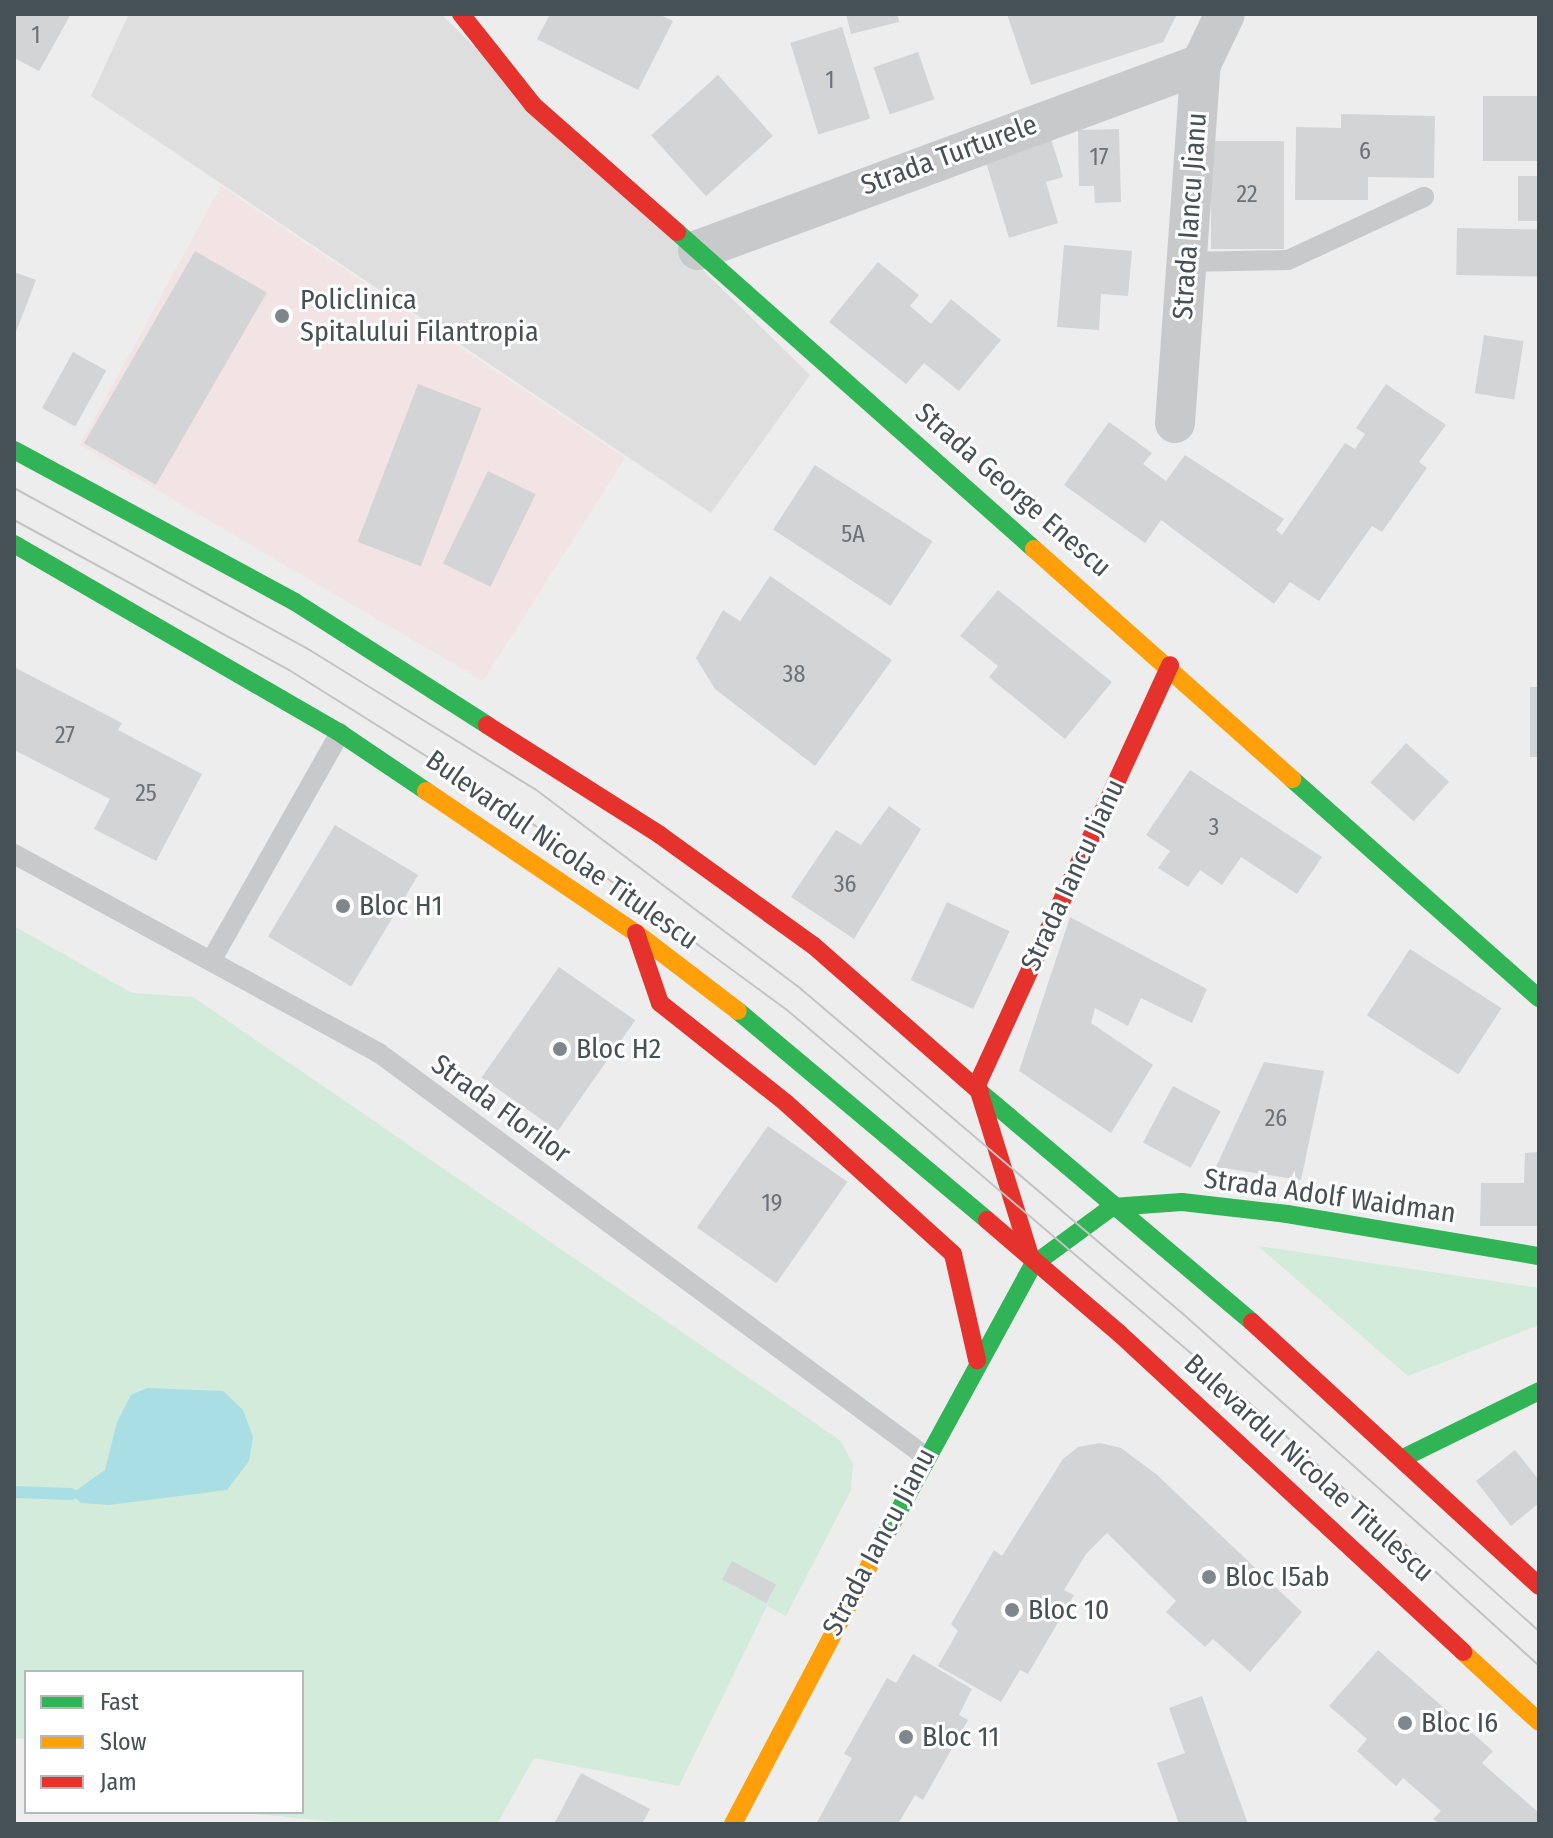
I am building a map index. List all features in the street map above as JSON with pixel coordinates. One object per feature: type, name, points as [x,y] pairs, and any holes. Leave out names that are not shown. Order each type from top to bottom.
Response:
[{"type":"street","name":"Strada George Enescu","points":[[461,14],[533,105],[1170,665],[1539,998]]},
{"type":"street","name":"Strada Iancu Jianu","points":[[1175,423],[1201,64],[1225,14]]},
{"type":"street","name":"Strada Turturele","points":[[698,250],[1201,64]]},
{"type":"street","points":[[14,450],[295,602],[660,835],[814,946],[977,1085],[1112,1207],[1405,1457],[1539,1586]]},
{"type":"street","name":"Bulevardul Nicolae Titulescu","points":[[14,544],[340,733],[636,933],[795,1055],[1033,1265],[1120,1334],[1339,1532],[1539,1722]]},
{"type":"street","name":"Strada Iancu Jianu","points":[[977,1085],[1170,665]]},
{"type":"street","points":[[636,933],[660,1003],[786,1103],[953,1254],[977,1360]]},
{"type":"street","points":[[977,1085],[1033,1265],[1112,1207]]},
{"type":"street","name":"Strada Adolf Waidman","points":[[1112,1207],[1182,1202],[1287,1214],[1539,1256]]},
{"type":"street","name":"Strada Iancu Jianu","points":[[733,1824],[925,1456],[1033,1265]]},
{"type":"street","points":[[1405,1457],[1539,1391]]},
{"type":"lane","points":[[1186,262],[1288,260],[1424,197]]},
{"type":"lane","points":[[211,961],[340,733]]},
{"type":"lane","name":"Strada Florilor","points":[[14,854],[379,1053],[925,1456]]},
{"type":"shaded area","points":[[129,14],[441,14],[810,375],[711,513],[91,96]]},
{"type":"shaded area","name":"Policlinica Spitalului Filantropia","points":[[221,186],[625,458],[483,681],[80,445]]},
{"type":"green space","points":[[14,926],[132,993],[193,997],[841,1441],[853,1464],[851,1490],[786,1616],[767,1606],[679,1786],[534,1758],[497,1824],[357,1824],[255,1814],[304,1814],[304,1670],[24,1670],[24,1739],[14,1738]]},
{"type":"green space","points":[[1258,1246],[1539,1288],[1539,1325],[1408,1376]]},
{"type":"water","points":[[147,1388],[223,1391],[243,1410],[253,1437],[249,1461],[227,1490],[109,1505],[81,1503],[71,1494],[105,1470],[117,1422],[131,1395]]},
{"type":"building","points":[[14,14],[71,14],[39,71],[14,58]]},
{"type":"building","points":[[550,14],[658,14],[673,21],[638,90],[537,39]]},
{"type":"building","points":[[846,14],[897,14],[899,22],[851,34]]},
{"type":"building","points":[[1007,14],[1177,14],[1163,42],[1031,85]]},
{"type":"building","points":[[842,27],[870,119],[818,135],[790,43]]},
{"type":"building","points":[[918,52],[934,99],[890,115],[874,67]]},
{"type":"building","points":[[718,75],[773,136],[706,196],[651,135]]},
{"type":"building","points":[[1483,96],[1539,96],[1539,161],[1483,161]]},
{"type":"building","points":[[1341,114],[1435,116],[1434,178],[1368,177],[1368,200],[1295,200],[1296,127],[1341,128]]},
{"type":"building","points":[[1119,129],[1121,202],[1095,203],[1094,186],[1079,186],[1078,130]]},
{"type":"building","points":[[1051,139],[1063,177],[1046,182],[1058,223],[1009,238],[985,159]]},
{"type":"building","points":[[1211,141],[1284,141],[1284,249],[1211,249]]},
{"type":"building","points":[[1518,176],[1539,176],[1539,221],[1518,221]]},
{"type":"building","points":[[1457,228],[1539,229],[1538,276],[1456,275]]},
{"type":"building","points":[[1064,245],[1132,251],[1128,296],[1101,294],[1099,330],[1057,327]]},
{"type":"building","points":[[195,251],[267,292],[156,485],[84,443]]},
{"type":"building","points":[[878,262],[919,295],[910,306],[931,324],[951,299],[1001,340],[959,391],[924,363],[906,384],[829,322]]},
{"type":"building","points":[[14,272],[36,280],[14,337]]},
{"type":"building","points":[[1484,335],[1524,341],[1514,400],[1475,393]]},
{"type":"building","points":[[73,352],[106,370],[75,426],[42,408]]},
{"type":"building","points":[[418,384],[481,408],[421,566],[357,542]]},
{"type":"building","points":[[1386,384],[1446,425],[1419,462],[1427,468],[1382,532],[1372,526],[1319,601],[1290,582],[1274,604],[1161,520],[1145,543],[1064,485],[1109,422],[1152,453],[1143,464],[1166,481],[1185,455],[1284,519],[1276,530],[1282,535],[1345,443],[1355,449],[1365,434],[1356,428]]},
{"type":"building","points":[[815,465],[932,541],[890,606],[773,530]]},
{"type":"building","points":[[488,471],[536,494],[490,587],[443,564]]},
{"type":"building","points":[[770,576],[892,660],[815,766],[715,689],[696,658],[723,610],[740,621]]},
{"type":"building","points":[[998,590],[1112,682],[1065,739],[989,677],[998,666],[960,636]]},
{"type":"building","points":[[14,667],[122,723],[118,730],[202,774],[156,861],[94,829],[110,799],[14,750]]},
{"type":"building","points":[[1530,687],[1539,687],[1539,757],[1530,757]]},
{"type":"building","points":[[1406,743],[1449,782],[1414,821],[1371,782]]},
{"type":"building","points":[[1190,770],[1322,857],[1297,894],[1241,857],[1222,885],[1200,870],[1188,887],[1158,868],[1170,851],[1146,835]]},
{"type":"building","points":[[889,806],[921,829],[854,939],[791,897],[836,830],[861,845]]},
{"type":"building","name":"Bloc H1","points":[[335,825],[418,875],[351,986],[268,936]]},
{"type":"building","points":[[947,902],[1010,931],[973,1009],[911,980]]},
{"type":"building","points":[[1070,917],[1207,989],[1192,1023],[1141,998],[1128,1026],[1095,1008],[1091,1023],[1153,1065],[1111,1133],[1019,1071]]},
{"type":"building","points":[[1410,949],[1501,1008],[1458,1075],[1367,1015]]},
{"type":"building","name":"Bloc H2","points":[[559,967],[635,1020],[558,1131],[482,1078]]},
{"type":"building","points":[[1264,1062],[1324,1071],[1301,1180],[1216,1167]]},
{"type":"building","points":[[1173,1086],[1221,1111],[1191,1168],[1143,1143]]},
{"type":"building","points":[[768,1126],[847,1182],[776,1283],[697,1228]]},
{"type":"building","points":[[1539,1152],[1539,1226],[1480,1226],[1481,1183],[1524,1183],[1525,1153]]},
{"type":"building","name":"Bloc I5ab","points":[[1100,1443],[1121,1448],[1156,1474],[1302,1612],[1250,1672],[1213,1639],[1205,1647],[1166,1612],[1176,1601],[1107,1533],[1086,1554],[1064,1590],[1074,1595],[1028,1674],[1020,1670],[1001,1702],[938,1666],[958,1631],[951,1624],[994,1550],[1002,1556],[1063,1459],[1078,1447]]},
{"type":"building","points":[[1515,1450],[1539,1480],[1539,1503],[1511,1526],[1476,1481]]},
{"type":"building","points":[[732,1561],[776,1584],[766,1603],[722,1580]]},
{"type":"building","name":"Bloc I6","points":[[1378,1650],[1493,1751],[1482,1763],[1539,1813],[1539,1824],[1439,1824],[1433,1819],[1441,1811],[1403,1778],[1396,1786],[1357,1751],[1367,1739],[1329,1706]]},
{"type":"building","name":"Bloc 11","points":[[913,1654],[972,1689],[959,1715],[968,1720],[923,1800],[915,1795],[898,1824],[816,1824],[852,1758],[844,1754],[887,1678],[896,1683]]},
{"type":"building","points":[[1202,1696],[1248,1824],[1179,1824],[1157,1763],[1185,1753],[1169,1708]]},
{"type":"building","points":[[581,1773],[650,1809],[642,1824],[554,1824]]},
{"type":"waterway","points":[[14,1492],[71,1494]]},
{"type":"tram line","points":[[14,488],[308,649],[535,789],[801,989],[1182,1313],[1539,1631]]},
{"type":"tram line","points":[[14,520],[289,670],[522,816],[787,1010],[1246,1400],[1539,1666]]},
{"type":"traffic: fast","points":[[677,232],[1034,549]]},
{"type":"traffic: fast","points":[[14,450],[295,602],[487,725]]},
{"type":"traffic: fast","points":[[14,544],[340,733],[426,791]]},
{"type":"traffic: fast","points":[[1292,779],[1539,998]]},
{"type":"traffic: fast","points":[[738,1011],[987,1220]]},
{"type":"traffic: fast","points":[[980,1092],[1252,1322]]},
{"type":"traffic: fast","points":[[1112,1207],[1182,1202],[1287,1214],[1539,1256]]},
{"type":"traffic: fast","points":[[878,1549],[1033,1265],[1112,1207]]},
{"type":"traffic: fast","points":[[1405,1457],[1539,1391]]},
{"type":"traffic: slow","points":[[1034,549],[1292,779]]},
{"type":"traffic: slow","points":[[426,791],[636,933],[738,1011]]},
{"type":"traffic: slow","points":[[733,1824],[878,1549]]},
{"type":"traffic: slow","points":[[1463,1652],[1539,1722]]},
{"type":"traffic: jam","points":[[461,14],[533,105],[677,232]]},
{"type":"traffic: jam","points":[[1030,1256],[977,1085],[1170,665]]},
{"type":"traffic: jam","points":[[487,725],[660,835],[814,946],[980,1092]]},
{"type":"traffic: jam","points":[[636,933],[660,1003],[786,1103],[953,1254],[977,1360]]},
{"type":"traffic: jam","points":[[987,1220],[1120,1334],[1463,1652]]},
{"type":"traffic: jam","points":[[1252,1322],[1539,1586]]},
{"type":"place","name":"Policlinica Spitalului Filantropia","points":[[282,316]]},
{"type":"place","name":"Bloc H1","points":[[343,906]]},
{"type":"place","name":"Bloc H2","points":[[560,1049]]},
{"type":"place","name":"Bloc I5ab","points":[[1209,1577]]},
{"type":"place","name":"Bloc 10","points":[[1012,1610]]},
{"type":"place","name":"Bloc I6","points":[[1405,1723]]},
{"type":"place","name":"Bloc 11","points":[[906,1737]]}]
